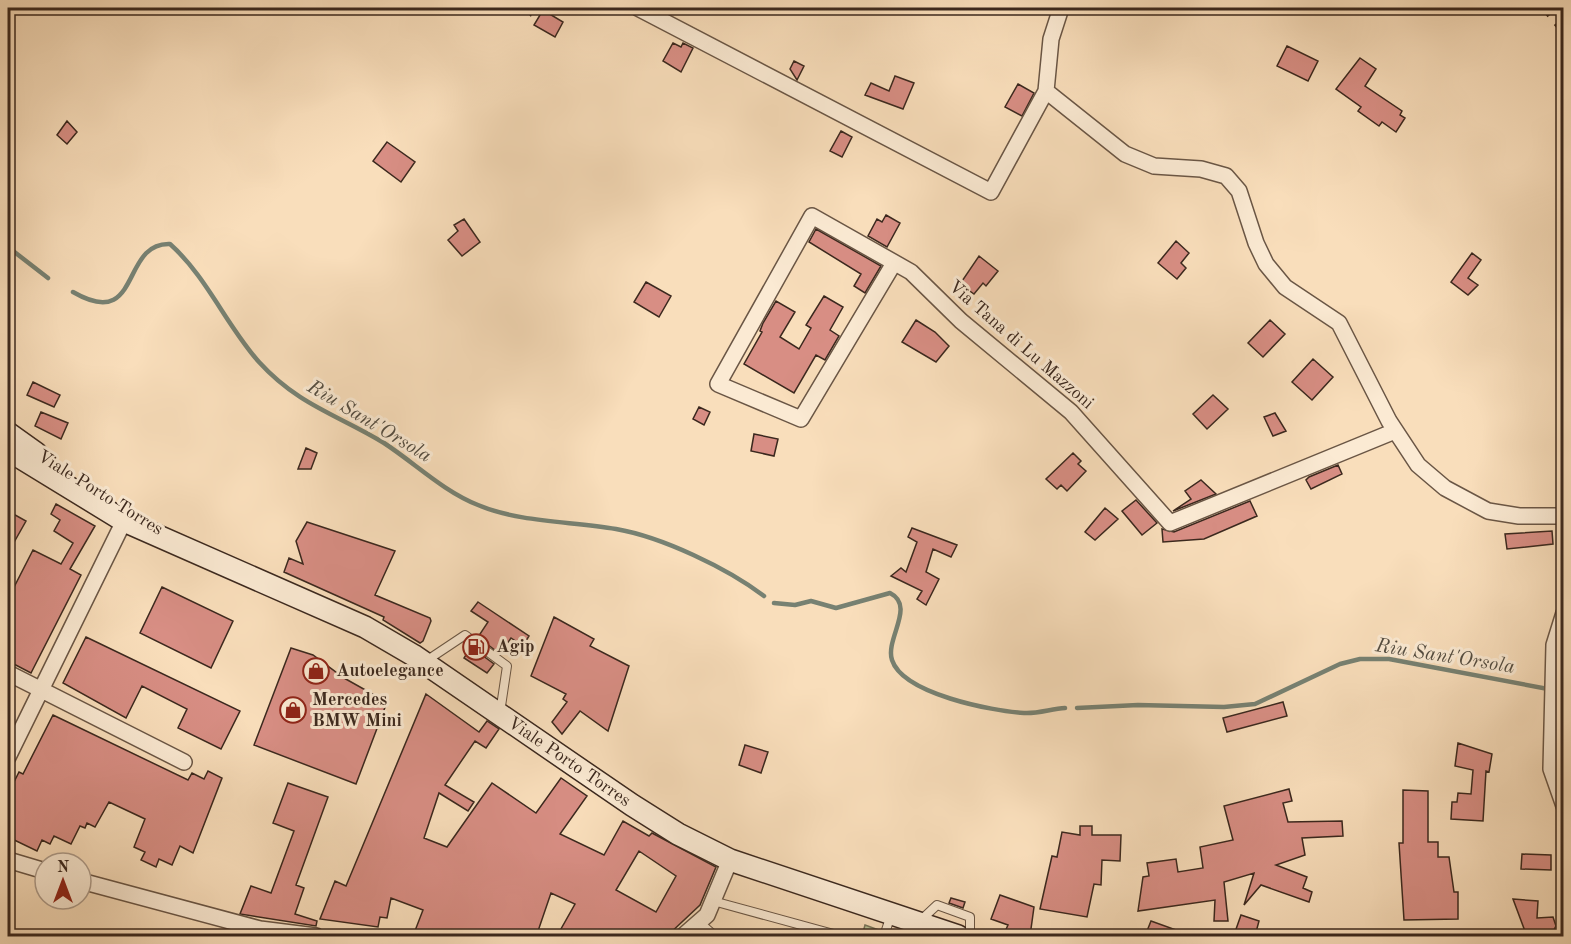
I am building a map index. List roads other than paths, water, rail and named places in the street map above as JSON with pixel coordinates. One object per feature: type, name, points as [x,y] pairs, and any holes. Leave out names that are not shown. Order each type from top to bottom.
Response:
[{"type":"main road","name":"Viale Porto Torres","points":[[8,433],[64,473],[194,552]]},
{"type":"main road","name":"Viale Porto Torres","points":[[8,450],[124,521],[365,627],[424,663],[678,834],[730,860],[958,936]]},
{"type":"street","points":[[638,8],[991,192],[1046,91],[1051,39],[1061,8]]},
{"type":"street","points":[[1046,91],[1125,154],[1154,166],[1202,169],[1226,176],[1239,191],[1256,243],[1266,264],[1285,287],[1339,323],[1395,431],[1418,465],[1445,488],[1471,504],[1488,511],[1510,515],[1563,516]]},
{"type":"street","name":"Via Tana di Lu Mazzoni","points":[[894,262],[801,419],[718,384],[812,216],[894,262],[911,272],[961,321],[1071,412],[1170,523],[1395,431]]},
{"type":"street","points":[[8,757],[124,521]]},
{"type":"street","points":[[1563,613],[1554,645],[1551,768],[1563,806]]},
{"type":"street","points":[[8,673],[184,762]]},
{"type":"street","points":[[8,860],[33,867]]},
{"type":"street","points":[[683,936],[707,915],[730,860]]},
{"type":"street","points":[[93,884],[260,929],[316,936]]},
{"type":"street","points":[[1562,936],[1563,931]]},
{"type":"lane","points":[[424,663],[465,635],[507,666],[500,714]]},
{"type":"lane","points":[[713,901],[841,936]]},
{"type":"lane","points":[[918,922],[937,905],[969,917],[970,936]]},
{"type":"lane","points":[[885,936],[891,913]]},
{"type":"lane","points":[[699,922],[715,936]]},
{"type":"waterway","name":"Riu Sant'Orsola","points":[[73,292],[95,301],[110,301],[121,294],[143,256],[154,247],[170,244],[195,271],[247,348],[274,377],[304,399],[384,443],[453,492],[478,505],[511,515],[599,526],[653,539],[713,565],[764,596]]},
{"type":"waterway","name":"Riu Sant'Orsola","points":[[8,247],[48,278]]},
{"type":"waterway","name":"Riu Sant'Orsola","points":[[774,603],[795,605],[811,601],[836,608],[890,593],[897,599],[900,606],[892,642],[892,660],[900,672],[913,682],[950,698],[991,709],[1029,713],[1065,708]]},
{"type":"waterway","name":"Riu Sant'Orsola","points":[[1077,708],[1138,705],[1224,707],[1255,704],[1340,664],[1360,659],[1389,659],[1564,692]]},
{"type":"railway","points":[[1543,8],[1564,34]]},
{"type":"place","name":"Agip","points":[[476,647]]},
{"type":"place","name":"Autoelegance","points":[[316,671]]},
{"type":"place","name":"Mercedes BMW Mini","points":[[293,710]]}]
